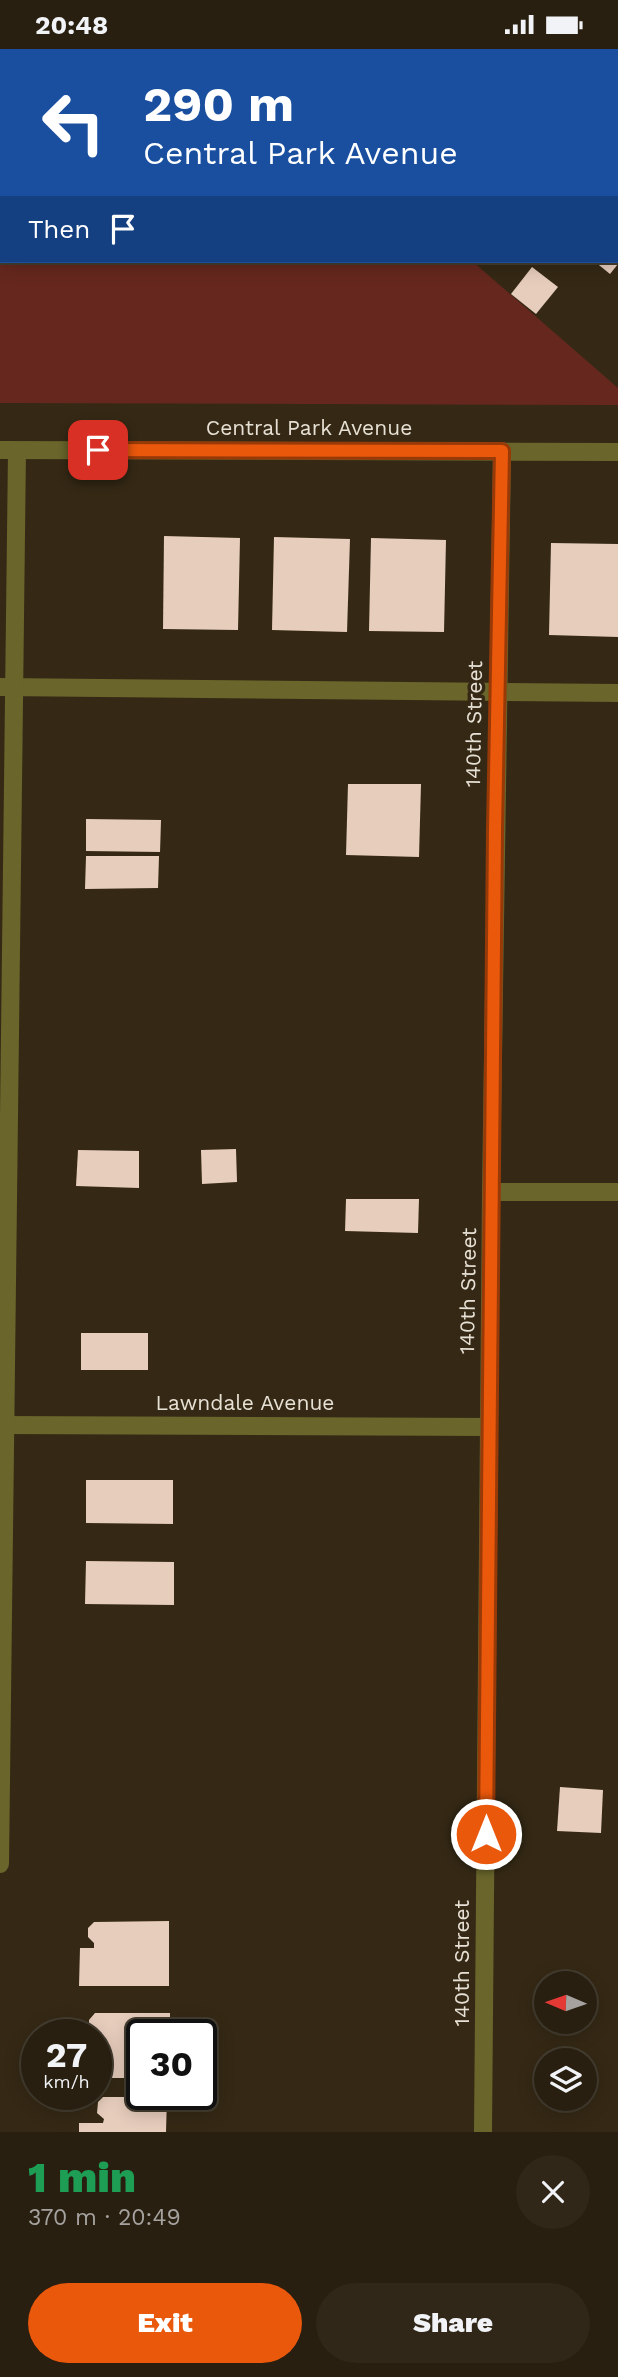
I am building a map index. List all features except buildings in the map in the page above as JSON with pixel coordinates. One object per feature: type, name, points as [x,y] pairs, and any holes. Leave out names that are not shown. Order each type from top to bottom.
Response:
[{"type":"street","name":"Central Park Avenue","points":[[8,450],[618,451]]},
{"type":"street","points":[[0,1864],[8,450]]},
{"type":"street","name":"140th Street","points":[[483,2132],[491,1192],[502,451]]},
{"type":"street","points":[[6,686],[618,694]]},
{"type":"street","points":[[491,1192],[618,1192]]},
{"type":"street","name":"Lawndale Avenue","points":[[3,1425],[489,1427]]},
{"type":"shaded area","points":[[0,263],[474,263],[618,388],[618,405],[0,403]]},
{"type":"route","points":[[98,450],[502,451],[495,830],[486,1834]]}]
